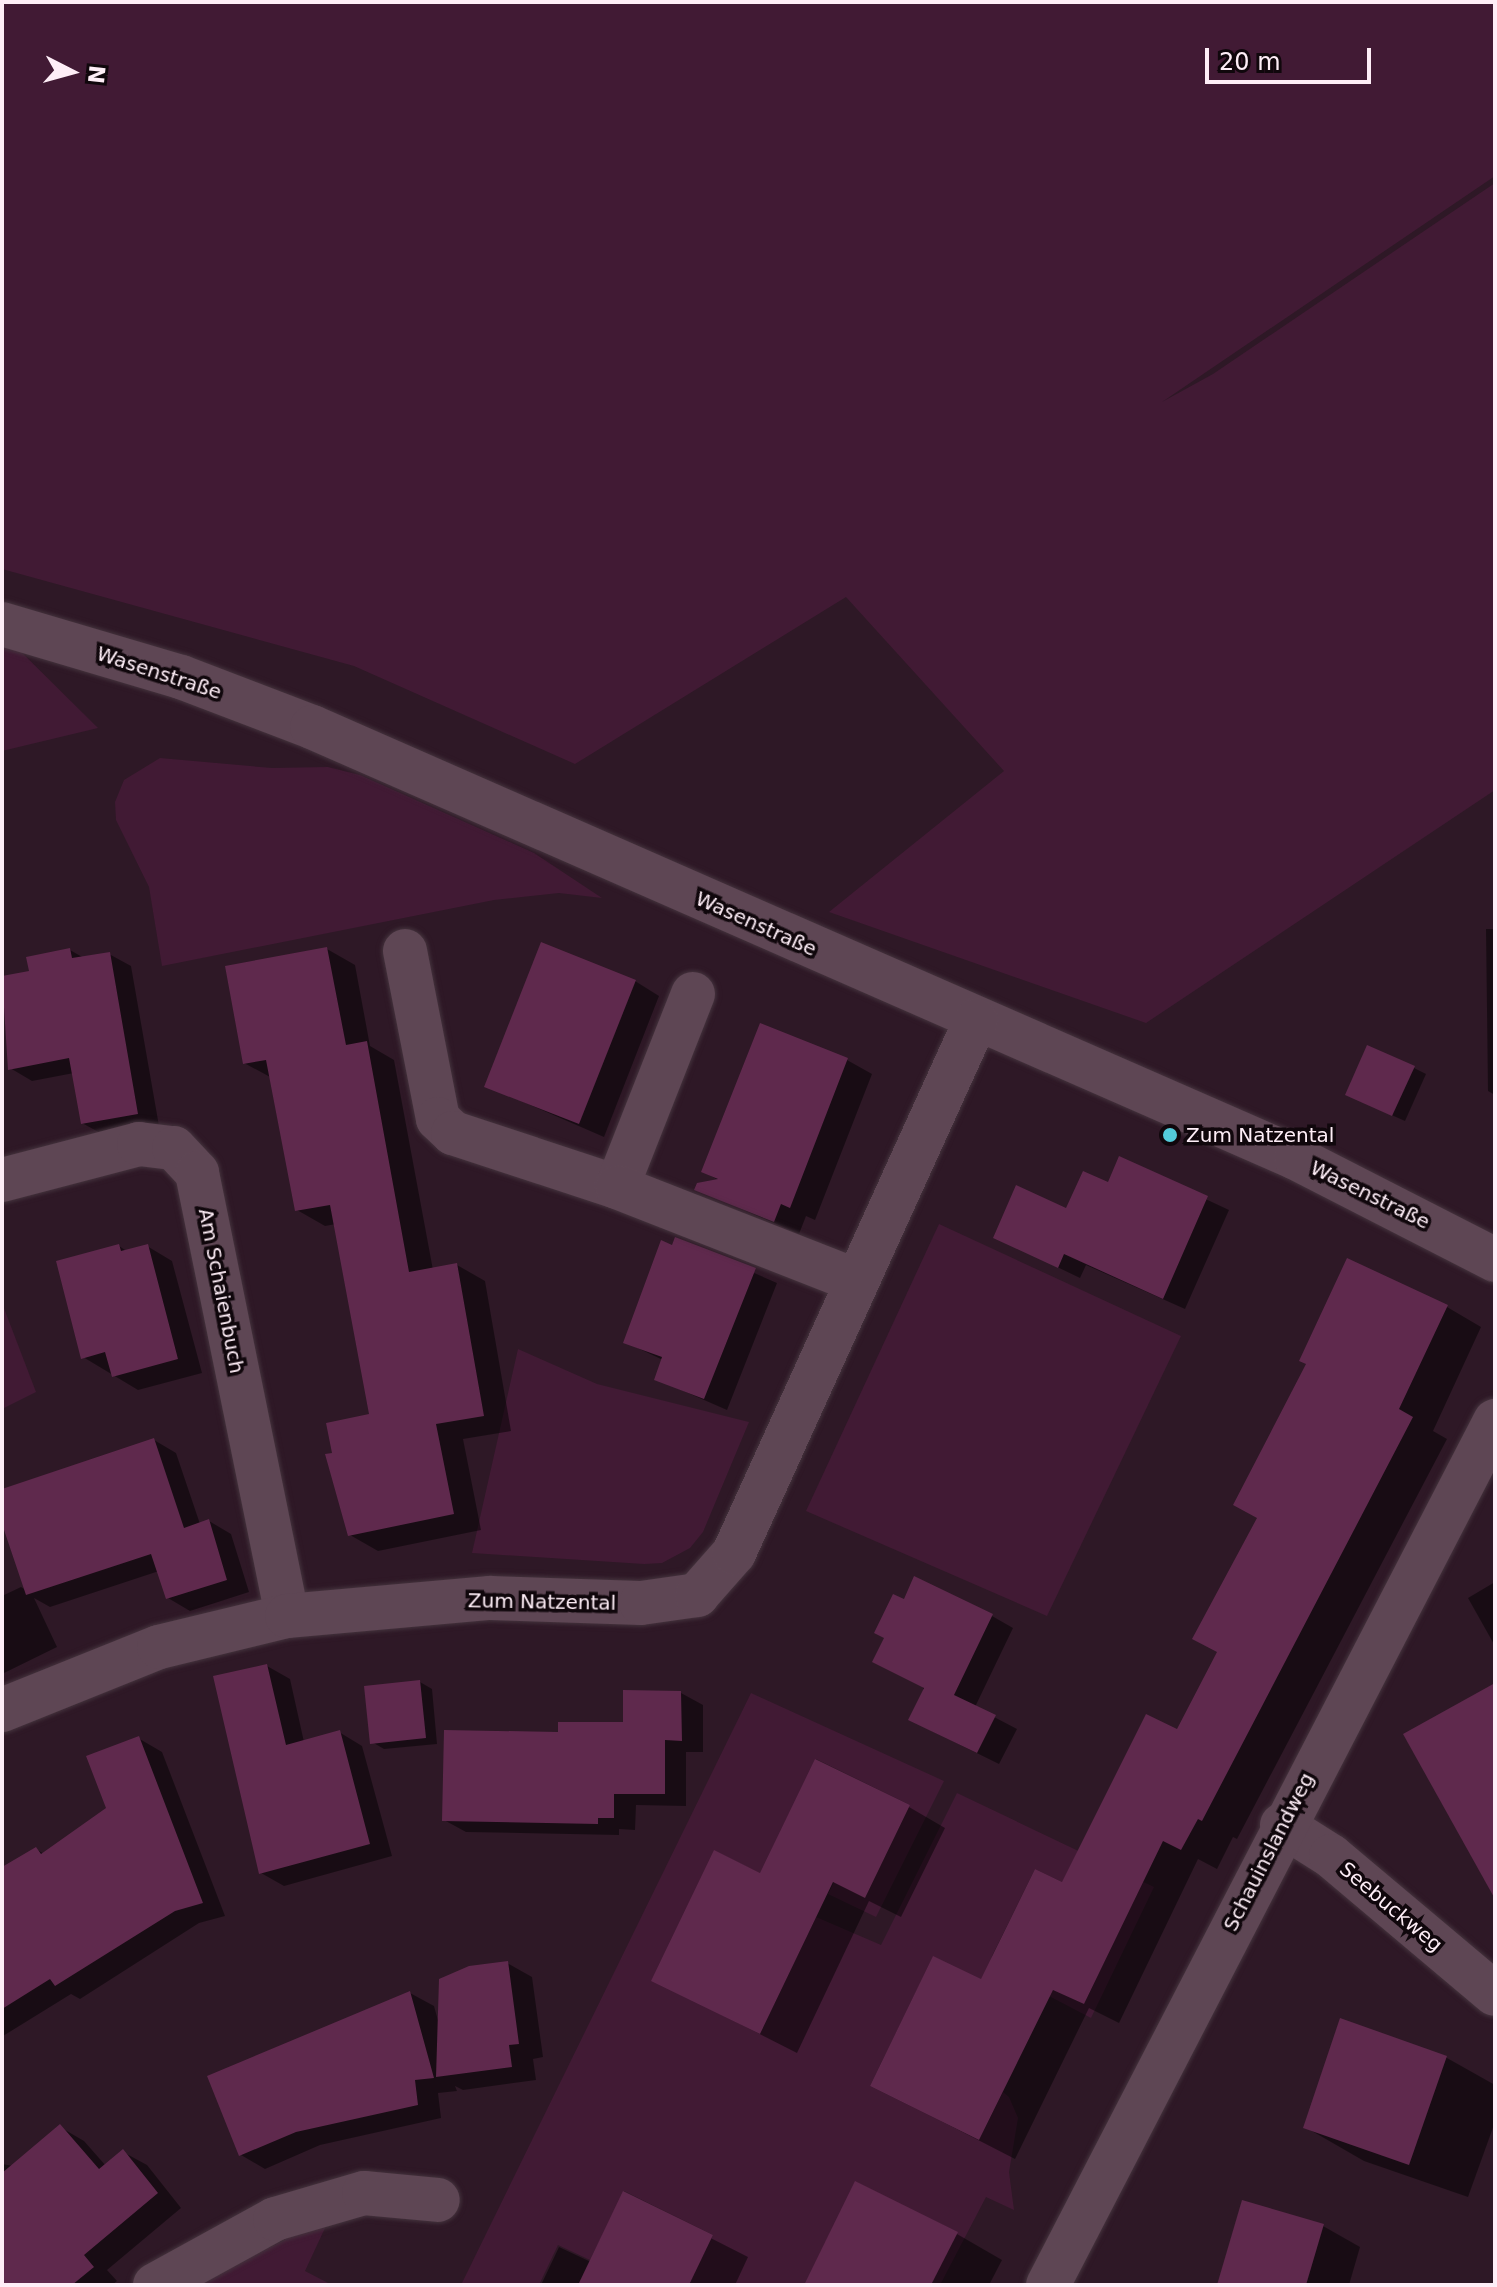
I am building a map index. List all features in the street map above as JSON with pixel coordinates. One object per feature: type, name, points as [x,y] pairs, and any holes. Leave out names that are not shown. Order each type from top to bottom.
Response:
[{"type":"street","name":"Wasenstraße","points":[[2,624],[181,677],[312,727],[1296,1158],[1495,1260]]},
{"type":"street","points":[[405,951],[438,1119],[453,1133],[617,1187],[854,1280]]},
{"type":"street","points":[[617,1187],[693,994]]},
{"type":"street","name":"Zum Natzental","points":[[2,1710],[159,1647],[287,1616],[490,1598],[641,1603],[697,1595],[734,1553],[854,1280],[976,1020]]},
{"type":"street","name":"Am Schaienbuch","points":[[2,1180],[139,1144],[174,1148],[197,1173],[287,1616]]},
{"type":"street","name":"Schauinslandweg","points":[[1048,2285],[1282,1825],[1495,1421]]},
{"type":"street","name":"Seebuckweg","points":[[1282,1825],[1331,1856],[1495,1994]]},
{"type":"street","points":[[155,2285],[275,2219],[364,2193],[438,2200]]},
{"type":"shaded area","points":[[2,2],[1495,2],[1495,176],[1162,402],[1213,374],[1495,183],[1495,790],[1146,1023],[829,912],[1004,771],[846,597],[575,764],[354,666],[2,569]]},
{"type":"shaded area","points":[[2,633],[98,728],[2,751]]},
{"type":"shaded area","points":[[160,758],[272,768],[328,767],[360,775],[534,853],[602,898],[559,893],[494,900],[162,966],[149,887],[116,820],[115,802],[124,780]]},
{"type":"shaded area","points":[[939,1224],[1181,1336],[1047,1616],[806,1511]]},
{"type":"shaded area","points":[[2,1303],[36,1392],[2,1409]]},
{"type":"shaded area","points":[[518,1349],[597,1384],[749,1422],[703,1532],[690,1548],[662,1563],[644,1564],[472,1553]]},
{"type":"shaded area","points":[[751,1693],[944,1781],[876,1917],[828,1894],[834,1882],[865,1898],[910,1805],[816,1759],[772,1849],[768,1877],[714,1851],[760,2034],[816,1917],[881,1945],[957,1793],[1154,1887],[1091,2018],[1049,1996],[1053,1989],[1084,2004],[1127,1914],[1035,1869],[992,1956],[988,1983],[933,1957],[870,2086],[979,2140],[1003,2092],[1009,2097],[1018,2118],[1009,2172],[1014,2210],[986,2197],[940,2285],[931,2285],[957,2232],[856,2182],[804,2285],[689,2285],[713,2235],[624,2191],[590,2260],[558,2245],[539,2285],[461,2285]]},
{"type":"shaded area","points":[[325,2228],[305,2271],[332,2285],[195,2285],[302,2231]]},
{"type":"building","points":[[541,942],[636,980],[579,1124],[484,1087]]},
{"type":"building","points":[[327,947],[346,1045],[367,1041],[409,1272],[457,1263],[484,1416],[436,1424],[454,1514],[348,1536],[325,1454],[332,1453],[326,1423],[369,1414],[330,1205],[295,1211],[266,1060],[243,1064],[225,966]]},
{"type":"building","points":[[70,948],[72,958],[110,952],[138,1114],[81,1124],[69,1058],[8,1070],[2,976],[29,971],[26,957]]},
{"type":"building","points":[[760,1023],[848,1058],[790,1208],[781,1204],[774,1222],[694,1190],[697,1183],[718,1179],[701,1172]]},
{"type":"building","points":[[1367,1045],[1415,1066],[1392,1116],[1345,1095]]},
{"type":"building","points":[[1119,1156],[1208,1196],[1163,1299],[1064,1254],[1058,1268],[993,1238],[1016,1185],[1066,1208],[1083,1171],[1108,1182]]},
{"type":"building","points":[[675,1237],[756,1268],[704,1399],[654,1380],[662,1357],[623,1343],[661,1240],[672,1245]]},
{"type":"building","points":[[119,1244],[121,1251],[148,1244],[178,1359],[112,1377],[105,1352],[81,1359],[56,1261]]},
{"type":"building","points":[[1347,1258],[1448,1305],[1399,1409],[1413,1417],[1202,1821],[1198,1819],[1181,1850],[1163,1841],[1084,2004],[1053,1990],[979,2140],[870,2086],[933,1956],[981,1979],[1035,1869],[1062,1882],[1146,1714],[1177,1729],[1217,1652],[1192,1639],[1257,1518],[1233,1505],[1306,1364],[1299,1361]]},
{"type":"building","points":[[154,1438],[184,1528],[209,1519],[227,1580],[166,1599],[151,1554],[26,1595],[2,1524],[2,1489]]},
{"type":"building","points":[[914,1576],[993,1614],[954,1695],[996,1715],[977,1753],[908,1720],[924,1688],[872,1662],[884,1638],[874,1633],[893,1594],[904,1599]]},
{"type":"building","points":[[267,1664],[286,1745],[340,1730],[370,1844],[259,1874],[213,1676]]},
{"type":"building","points":[[420,1680],[426,1738],[370,1744],[364,1686]]},
{"type":"building","points":[[1495,1683],[1495,1899],[1403,1734]]},
{"type":"building","points":[[623,1690],[681,1691],[682,1741],[665,1740],[665,1794],[614,1794],[614,1818],[598,1818],[598,1824],[442,1821],[444,1730],[558,1732],[558,1722],[623,1722]]},
{"type":"building","points":[[139,1736],[203,1903],[175,1911],[55,1986],[50,1979],[2,2009],[2,1867],[36,1847],[41,1854],[106,1808],[86,1756]]},
{"type":"building","points":[[815,1759],[910,1805],[865,1898],[833,1882],[760,2034],[651,1981],[714,1850],[760,1873]]},
{"type":"building","points":[[508,1961],[519,2044],[509,2045],[512,2067],[436,2077],[439,1979],[469,1966]]},
{"type":"building","points":[[410,1991],[434,2078],[415,2080],[418,2105],[296,2132],[239,2156],[207,2076]]},
{"type":"building","points":[[1340,2018],[1447,2056],[1409,2165],[1303,2128]]},
{"type":"building","points":[[60,2124],[99,2169],[123,2149],[158,2193],[84,2255],[94,2267],[72,2285],[2,2285],[2,2173]]},
{"type":"building","points":[[855,2181],[958,2232],[931,2285],[804,2285]]},
{"type":"building","points":[[623,2191],[713,2235],[689,2285],[578,2285]]},
{"type":"building","points":[[1242,2200],[1324,2224],[1306,2285],[1217,2285]]},
{"type":"place","name":"Zum Natzental","points":[[1170,1135]]}]
